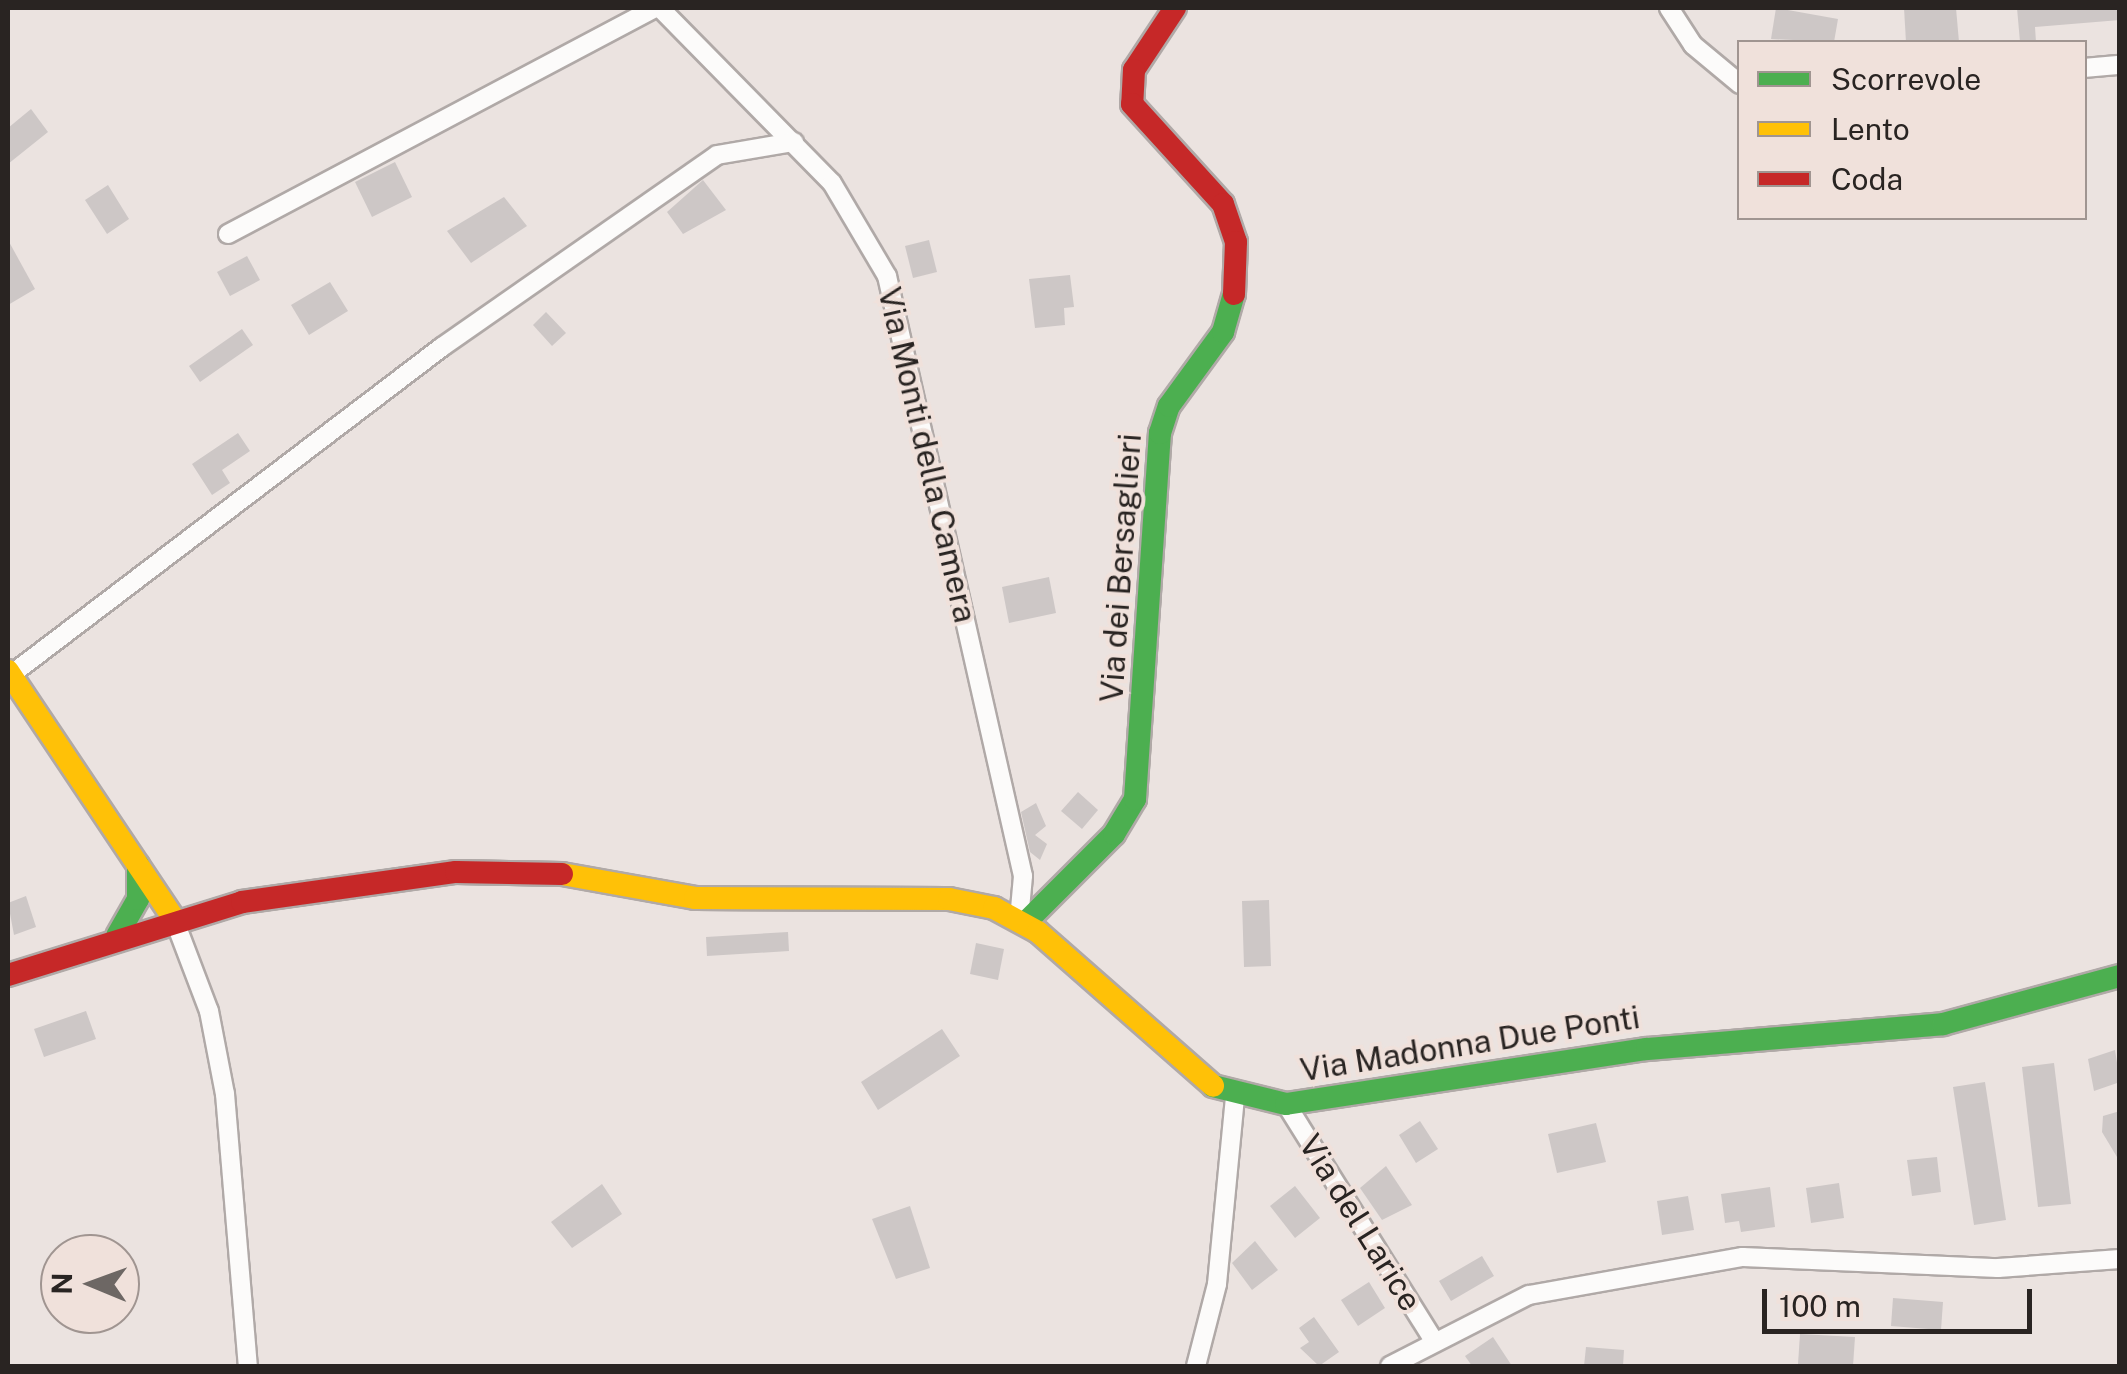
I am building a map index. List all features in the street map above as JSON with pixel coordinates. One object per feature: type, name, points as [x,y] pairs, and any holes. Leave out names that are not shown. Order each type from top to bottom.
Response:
[{"type":"main road","name":"Via dei Bersaglieri","points":[[1022,922],[1114,834],[1136,798],[1160,432],[1169,406],[1223,332],[1236,288],[1238,252],[1223,204],[1132,104],[1134,70],[1175,8]]},
{"type":"main road","points":[[8,674],[138,860],[174,919]]},
{"type":"main road","points":[[116,936],[138,899],[138,860]]},
{"type":"main road","name":"Via Madonna Due Ponti","points":[[8,975],[116,936],[265,898],[504,870],[694,898],[949,899],[1022,922],[1192,1075],[1235,1097],[1286,1104],[1647,1050],[1942,1024],[2120,976]]},
{"type":"street","name":"Via Monti della Camera","points":[[657,8],[794,142],[854,212],[891,291],[1023,876],[1022,922]]},
{"type":"street","points":[[228,234],[657,8]]},
{"type":"street","points":[[1670,8],[1693,45],[1737,82]]},
{"type":"street","points":[[2087,68],[2120,65]]},
{"type":"street","points":[[8,674],[442,347],[717,155],[794,142]]},
{"type":"street","points":[[174,919],[209,1011],[225,1094],[248,1366]]},
{"type":"street","points":[[1196,1366],[1216,1293],[1235,1097]]},
{"type":"street","name":"Via del Larice","points":[[1286,1104],[1434,1341]]},
{"type":"street","points":[[1390,1366],[1434,1341],[1552,1288],[1743,1257],[1998,1268],[2120,1259]]},
{"type":"building","points":[[1776,8],[1838,19],[1834,40],[1771,39]]},
{"type":"building","points":[[1904,8],[1956,8],[1959,40],[1906,40]]},
{"type":"building","points":[[2017,8],[2120,8],[2120,20],[2035,27],[2036,40],[2020,40]]},
{"type":"building","points":[[31,109],[48,132],[8,164],[8,128]]},
{"type":"building","points":[[395,162],[412,197],[372,217],[355,182]]},
{"type":"building","points":[[703,180],[726,210],[683,234],[667,212]]},
{"type":"building","points":[[108,185],[129,219],[107,234],[85,200]]},
{"type":"building","points":[[504,197],[527,226],[471,263],[447,231]]},
{"type":"building","points":[[8,240],[35,289],[8,305]]},
{"type":"building","points":[[929,240],[937,272],[913,278],[905,246]]},
{"type":"building","points":[[247,256],[260,280],[230,296],[217,272]]},
{"type":"building","points":[[1070,275],[1074,307],[1064,308],[1065,325],[1035,328],[1029,279]]},
{"type":"building","points":[[330,282],[348,311],[309,335],[291,305]]},
{"type":"building","points":[[546,312],[566,333],[552,346],[533,325]]},
{"type":"building","points":[[242,329],[253,345],[200,382],[189,366]]},
{"type":"building","points":[[238,433],[250,451],[222,470],[230,483],[212,495],[192,464]]},
{"type":"building","points":[[1049,577],[1056,613],[1009,623],[1002,587]]},
{"type":"building","points":[[1078,792],[1098,810],[1082,829],[1061,811]]},
{"type":"building","points":[[1036,803],[1046,826],[1035,835],[1047,844],[1040,860],[1030,852],[1021,812]]},
{"type":"building","points":[[26,896],[36,927],[14,935],[8,903]]},
{"type":"building","points":[[1269,900],[1271,966],[1244,967],[1242,901]]},
{"type":"building","points":[[788,932],[789,951],[707,956],[706,937]]},
{"type":"building","points":[[976,943],[1004,949],[998,980],[970,974]]},
{"type":"building","points":[[86,1011],[96,1039],[44,1057],[34,1029]]},
{"type":"building","points":[[942,1029],[960,1056],[878,1110],[861,1082]]},
{"type":"building","points":[[2115,1050],[2120,1082],[2094,1091],[2088,1059]]},
{"type":"building","points":[[2054,1063],[2071,1204],[2038,1207],[2022,1067]]},
{"type":"building","points":[[1985,1082],[2006,1220],[1974,1225],[1953,1087]]},
{"type":"building","points":[[2120,1111],[2117,1157],[2102,1132],[2103,1116]]},
{"type":"building","points":[[1420,1121],[1438,1149],[1416,1163],[1399,1135]]},
{"type":"building","points":[[1596,1123],[1606,1162],[1557,1173],[1548,1134]]},
{"type":"building","points":[[1937,1157],[1941,1192],[1912,1196],[1907,1160]]},
{"type":"building","points":[[1386,1166],[1412,1205],[1382,1220],[1360,1188]]},
{"type":"building","points":[[1839,1183],[1844,1218],[1811,1223],[1806,1188]]},
{"type":"building","points":[[602,1184],[622,1214],[572,1248],[551,1222]]},
{"type":"building","points":[[1295,1186],[1320,1218],[1295,1238],[1270,1206]]},
{"type":"building","points":[[1770,1187],[1775,1227],[1741,1232],[1739,1221],[1725,1223],[1721,1194]]},
{"type":"building","points":[[1688,1196],[1694,1230],[1662,1235],[1657,1201]]},
{"type":"building","points":[[910,1206],[930,1268],[896,1279],[872,1219]]},
{"type":"building","points":[[1255,1241],[1278,1270],[1252,1290],[1232,1263]]},
{"type":"building","points":[[1482,1256],[1494,1276],[1451,1301],[1439,1281]]},
{"type":"building","points":[[1369,1282],[1385,1308],[1358,1326],[1341,1300]]},
{"type":"building","points":[[1893,1298],[1943,1302],[1941,1330],[1891,1326]]},
{"type":"building","points":[[1314,1317],[1339,1352],[1319,1366],[1300,1348],[1309,1342],[1299,1328]]},
{"type":"building","points":[[1800,1334],[1855,1337],[1853,1366],[1798,1364]]},
{"type":"building","points":[[1493,1337],[1512,1366],[1472,1366],[1465,1356]]},
{"type":"building","points":[[1586,1347],[1624,1350],[1623,1366],[1584,1366]]},
{"type":"traffic: fast","points":[[1025,923],[1114,834],[1135,799],[1160,433],[1169,406],[1223,332],[1234,294]]},
{"type":"traffic: fast","points":[[117,936],[138,899],[138,865]]},
{"type":"traffic: fast","points":[[1213,1086],[1286,1104],[1647,1049],[1943,1024],[2120,976]]},
{"type":"traffic: slow","points":[[8,671],[174,919]]},
{"type":"traffic: slow","points":[[562,874],[695,898],[949,899],[994,908],[1038,932],[1213,1086]]},
{"type":"traffic: jam","points":[[1175,8],[1134,70],[1132,104],[1223,204],[1236,242],[1234,294]]},
{"type":"traffic: jam","points":[[8,975],[242,902],[456,872],[562,874]]}]
